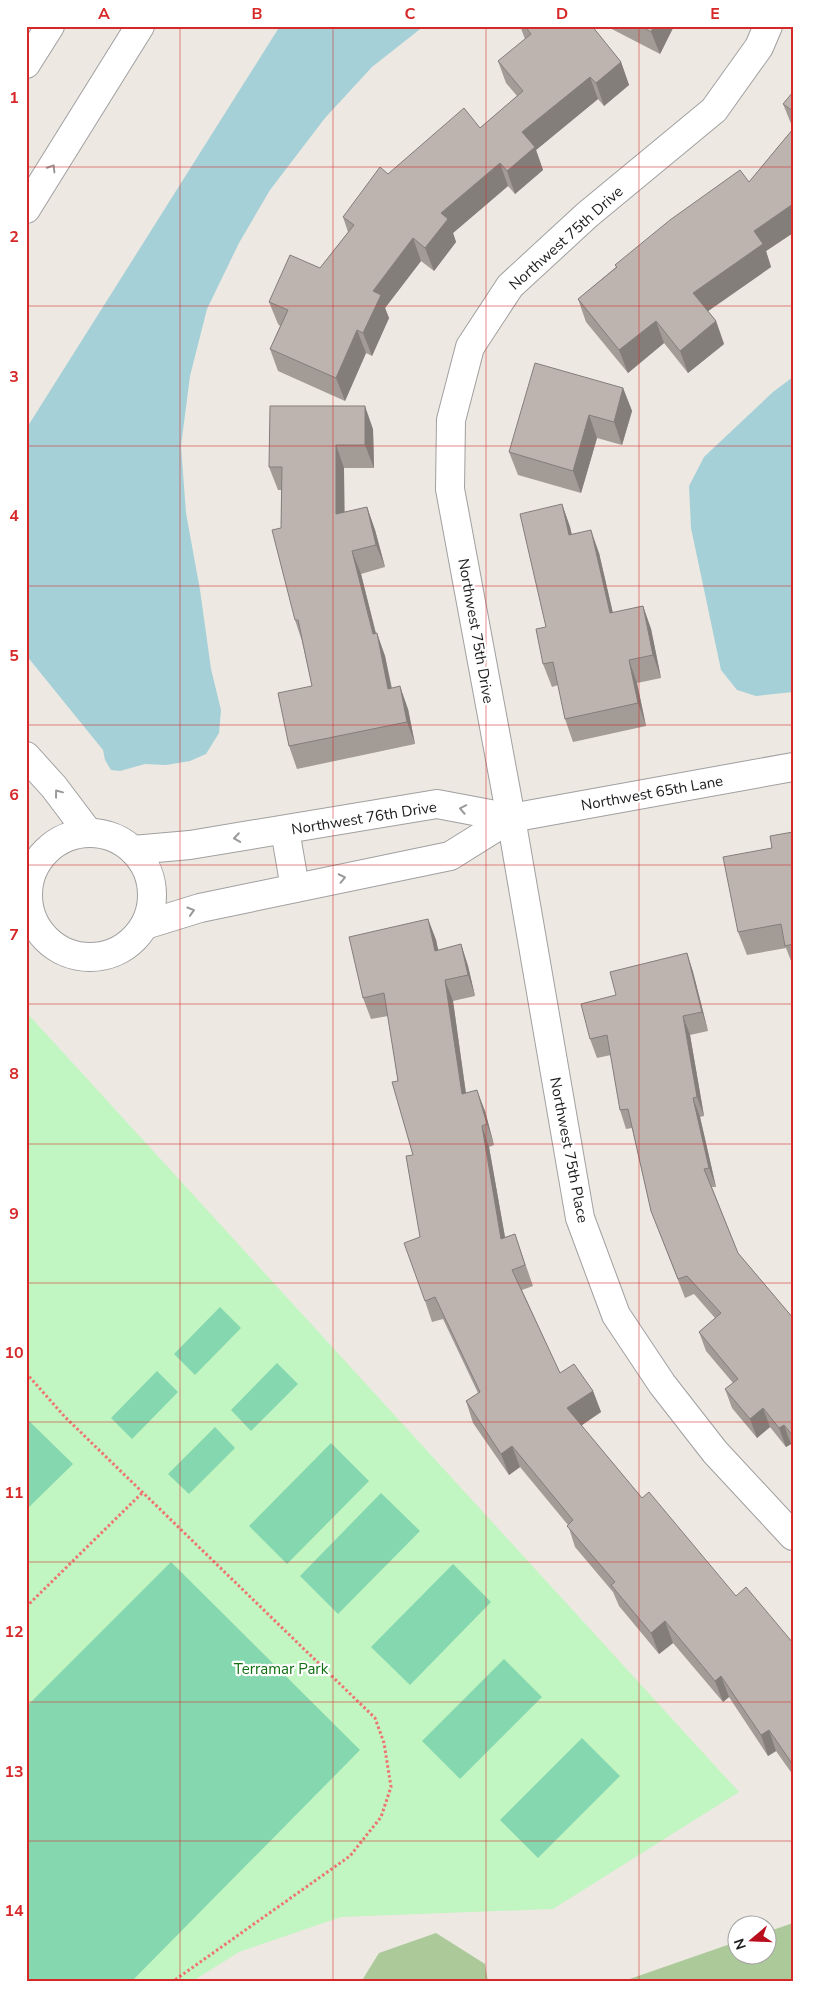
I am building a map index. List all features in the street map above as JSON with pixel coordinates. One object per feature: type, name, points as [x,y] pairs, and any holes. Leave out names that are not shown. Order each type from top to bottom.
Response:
[{"type":"street","points":[[26,64],[50,26]]},
{"type":"street","points":[[26,209],[140,26]]},
{"type":"street","name":"Northwest 75th Drive","points":[[511,818],[450,489],[451,420],[470,347],[510,286],[588,215],[714,110],[759,47],[768,26]]},
{"type":"street","points":[[26,756],[54,787],[88,832]]},
{"type":"street","name":"Northwest 65th Lane","points":[[511,818],[793,767]]},
{"type":"street","name":"Northwest 76th Drive","points":[[132,850],[190,846],[437,804],[511,818]]},
{"type":"street","points":[[145,925],[200,908],[450,856],[511,818]]},
{"type":"street","name":"Northwest 75th Place","points":[[511,818],[580,1218],[616,1314],[662,1384],[715,1452],[793,1536]]},
{"type":"street","points":[[285,830],[294,888]]},
{"type":"street","points":[[88,832],[104,834],[119,840],[132,850],[145,866],[152,885],[152,906],[145,925],[132,941],[115,952],[94,957],[74,955],[55,946],[40,932],[30,913],[27,892],[31,874],[40,858],[53,844],[69,836],[88,832]]},
{"type":"path","points":[[26,1373],[64,1417],[375,1718],[384,1743],[391,1787],[381,1817],[350,1856],[172,1982]]},
{"type":"path","points":[[26,1607],[142,1492]]},
{"type":"green space","name":"Terramar Park","points":[[26,1012],[739,1792],[553,1909],[341,1917],[239,1952],[191,1982],[26,1982]]},
{"type":"green space","points":[[220,1307],[241,1328],[195,1375],[174,1354]]},
{"type":"green space","points":[[277,1363],[298,1384],[251,1431],[231,1410]]},
{"type":"green space","points":[[157,1371],[178,1392],[132,1439],[111,1418]]},
{"type":"green space","points":[[26,1418],[73,1464],[26,1510]]},
{"type":"green space","points":[[215,1427],[235,1448],[189,1494],[168,1474]]},
{"type":"green space","points":[[331,1443],[369,1481],[287,1564],[249,1526]]},
{"type":"green space","points":[[381,1493],[420,1531],[338,1614],[300,1576]]},
{"type":"green space","points":[[171,1562],[360,1750],[131,1982],[26,1982],[26,1707]]},
{"type":"green space","points":[[453,1564],[491,1602],[410,1685],[371,1647]]},
{"type":"green space","points":[[504,1659],[542,1697],[460,1779],[422,1741]]},
{"type":"green space","points":[[582,1738],[620,1776],[538,1858],[500,1820]]},
{"type":"green space","points":[[793,1923],[793,1982],[621,1982],[726,1945],[726,1966],[776,1966],[776,1929]]},
{"type":"green space","points":[[436,1933],[485,1964],[488,1982],[361,1982],[379,1953]]},
{"type":"water","points":[[280,26],[424,26],[372,67],[325,118],[270,190],[239,243],[207,309],[190,376],[181,446],[186,513],[200,590],[211,669],[221,710],[219,733],[206,754],[190,761],[166,765],[145,764],[120,771],[111,770],[105,760],[103,750],[26,655],[26,429]]},
{"type":"water","points":[[793,377],[793,692],[756,696],[737,690],[721,670],[691,528],[689,486],[704,457],[773,392]]},
{"type":"building","points":[[525,26],[592,26],[621,62],[596,83],[590,77],[522,132],[535,147],[507,171],[500,163],[441,213],[448,219],[425,248],[413,238],[373,291],[381,295],[363,333],[357,330],[336,378],[270,349],[288,310],[269,302],[290,255],[320,268],[354,225],[343,217],[380,167],[388,174],[464,108],[480,128],[523,91],[498,61],[531,34]]},
{"type":"building","points":[[641,26],[654,26],[651,32]]},
{"type":"building","points":[[793,92],[793,111],[783,104]]},
{"type":"building","points":[[793,129],[793,204],[754,231],[763,244],[693,293],[716,321],[680,351],[656,321],[619,350],[578,299],[617,267],[615,265],[670,220],[740,170],[749,182]]},
{"type":"building","points":[[535,363],[623,388],[614,422],[589,415],[573,471],[509,452]]},
{"type":"building","points":[[270,406],[365,406],[365,445],[336,445],[336,514],[367,507],[376,545],[352,551],[373,634],[377,633],[388,689],[400,686],[407,722],[289,746],[278,693],[312,686],[298,620],[295,620],[272,530],[281,528],[282,467],[269,467]]},
{"type":"building","points":[[562,504],[569,535],[591,530],[610,613],[643,606],[653,655],[629,660],[638,703],[565,719],[553,662],[543,664],[536,629],[546,627],[520,514]]},
{"type":"building","points":[[793,832],[793,944],[785,946],[781,924],[738,932],[723,857],[772,848],[770,836]]},
{"type":"building","points":[[428,919],[435,951],[461,944],[468,975],[445,980],[462,1094],[477,1090],[487,1124],[482,1126],[501,1239],[515,1234],[525,1265],[512,1270],[560,1373],[574,1364],[593,1391],[567,1408],[642,1498],[649,1492],[736,1596],[746,1587],[793,1643],[793,1765],[769,1730],[761,1735],[721,1676],[715,1681],[665,1621],[651,1633],[611,1585],[615,1582],[567,1526],[573,1520],[512,1446],[501,1454],[466,1401],[480,1392],[435,1297],[425,1301],[404,1243],[420,1237],[406,1156],[413,1155],[392,1082],[398,1081],[384,993],[363,998],[349,937]]},
{"type":"building","points":[[687,953],[702,1012],[683,1016],[697,1097],[693,1098],[709,1168],[704,1169],[738,1253],[793,1318],[793,1436],[784,1425],[779,1428],[763,1408],[750,1419],[725,1389],[738,1379],[699,1332],[721,1313],[687,1276],[678,1279],[651,1211],[628,1109],[620,1110],[607,1035],[590,1039],[581,1004],[616,995],[610,972]]}]
